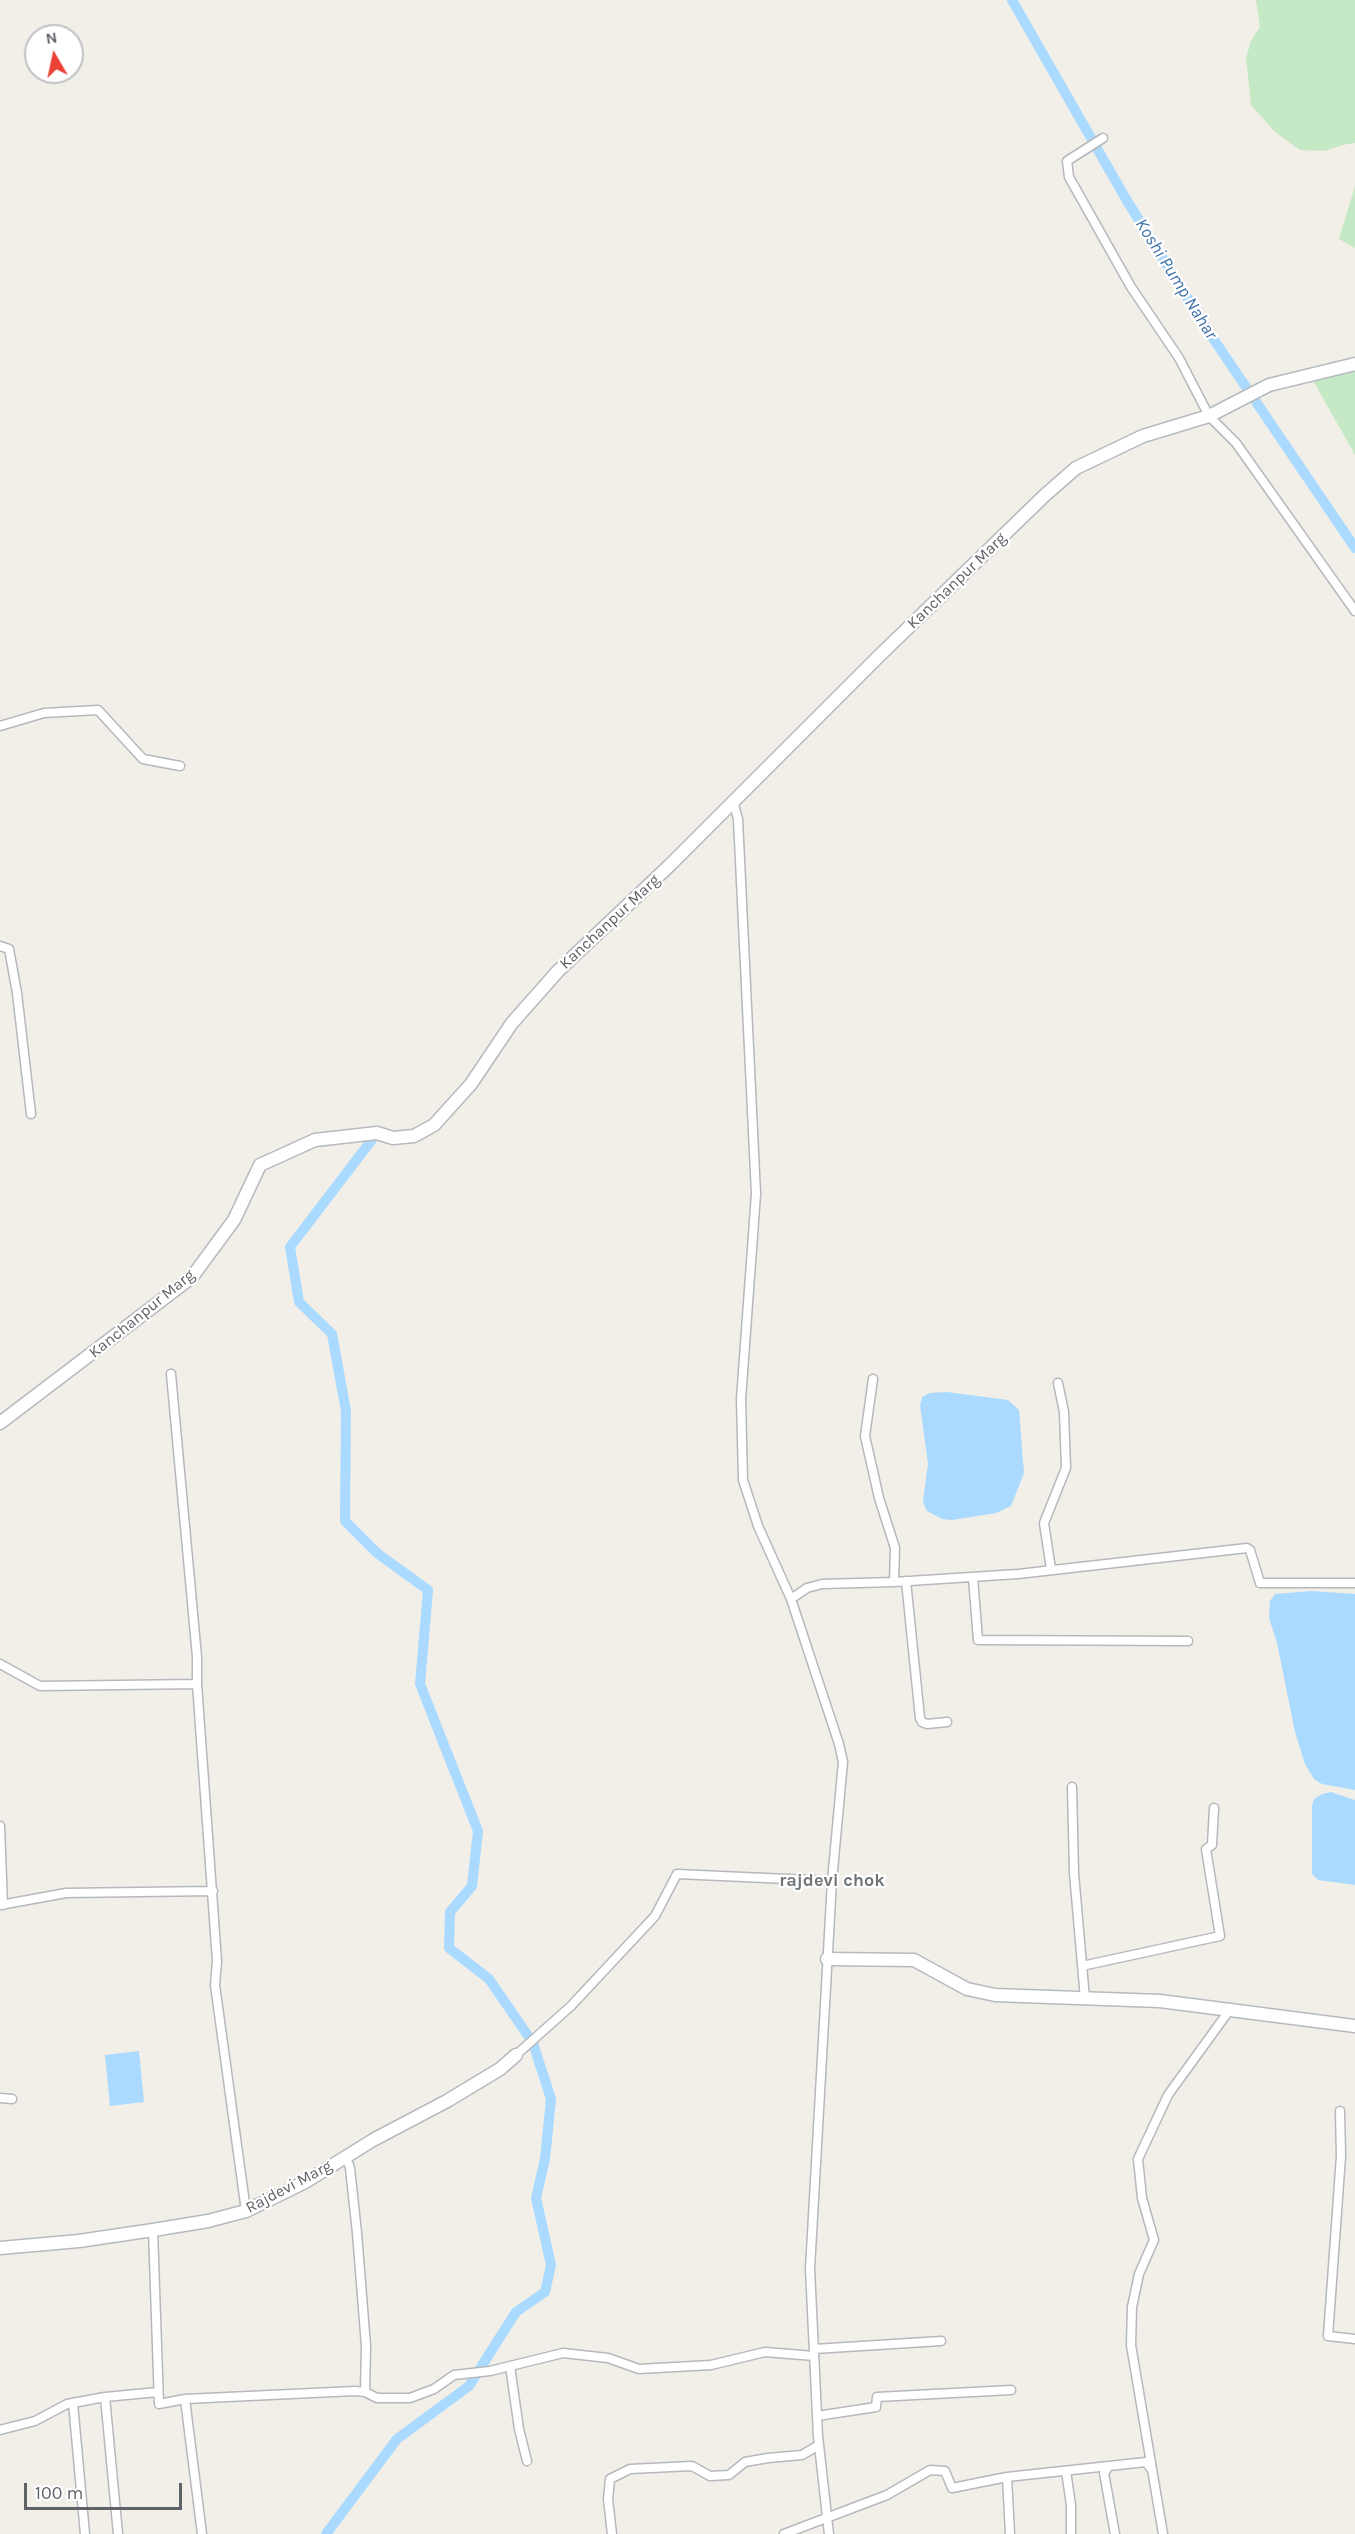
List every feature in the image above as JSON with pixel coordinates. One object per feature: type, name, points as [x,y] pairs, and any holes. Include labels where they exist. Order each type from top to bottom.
[{"type":"main road","name":"Kanchanpur Marg","points":[[0,1423],[192,1277],[234,1220],[260,1165],[315,1140],[377,1132],[393,1138],[414,1136],[434,1125],[471,1084],[512,1023],[558,971],[670,865],[878,657],[1044,496],[1076,468],[1143,436],[1209,416],[1269,385],[1355,364]]},
{"type":"main road","points":[[827,1959],[914,1960],[967,1989],[995,1995],[1160,2001],[1231,2008],[1355,2026]]},
{"type":"main road","name":"Rajdevi Marg","points":[[0,2248],[79,2241],[153,2230],[208,2221],[246,2211],[307,2181],[491,2074],[516,2055]]},
{"type":"street","points":[[1103,138],[1067,161],[1069,177],[1131,286],[1179,358],[1209,416],[1236,443],[1355,611]]},
{"type":"street","points":[[0,726],[44,713],[99,710],[143,759],[180,766]]},
{"type":"street","points":[[733,801],[738,819],[756,1194],[741,1400],[743,1480],[758,1526],[791,1599],[843,1762],[832,1881],[810,2269],[819,2445],[829,2534]]},
{"type":"street","points":[[0,946],[9,949],[17,993],[31,1114]]},
{"type":"street","points":[[171,1374],[197,1657],[217,1961],[215,1985],[246,2211]]},
{"type":"street","points":[[873,1379],[865,1436],[879,1498],[895,1548],[894,1582]]},
{"type":"street","points":[[1051,1569],[1044,1523],[1065,1468],[1064,1412],[1058,1383]]},
{"type":"street","points":[[791,1599],[807,1588],[822,1584],[973,1578],[1247,1548],[1250,1550],[1260,1583],[1355,1583]]},
{"type":"street","points":[[973,1578],[978,1640],[1188,1641]]},
{"type":"street","points":[[906,1581],[920,1718],[927,1724],[947,1722]]},
{"type":"street","points":[[0,1664],[40,1686],[197,1683]]},
{"type":"street","points":[[1072,1787],[1074,1873],[1085,1999]]},
{"type":"street","points":[[1082,1966],[1220,1936],[1206,1849],[1212,1845],[1214,1808]]},
{"type":"street","points":[[0,1826],[2,1905],[66,1893],[213,1891]]},
{"type":"street","points":[[516,2055],[571,2006],[655,1917],[677,1875],[832,1881]]},
{"type":"street","points":[[1163,2534],[1131,2345],[1134,2296],[1139,2274],[1154,2240],[1142,2198],[1138,2159],[1168,2095],[1231,2008]]},
{"type":"street","points":[[0,2098],[12,2099]]},
{"type":"street","points":[[1340,2112],[1341,2156],[1328,2336],[1355,2339]]},
{"type":"street","points":[[346,2157],[350,2168],[357,2233],[366,2346],[365,2392]]},
{"type":"street","points":[[153,2230],[159,2403],[185,2399],[355,2391],[365,2392],[377,2398],[410,2398],[434,2389],[454,2375],[490,2371],[563,2353],[608,2358],[639,2369],[711,2365],[765,2352],[814,2353],[941,2341]]},
{"type":"street","points":[[510,2366],[519,2429],[527,2461]]},
{"type":"street","points":[[817,2416],[876,2407],[877,2397],[1011,2390]]},
{"type":"street","points":[[0,2430],[35,2421],[72,2403],[158,2392]]},
{"type":"street","points":[[105,2397],[118,2534]]},
{"type":"street","points":[[185,2399],[201,2534]]},
{"type":"street","points":[[72,2403],[85,2534]]},
{"type":"street","points":[[612,2534],[608,2499],[610,2479],[630,2469],[693,2466],[710,2476],[729,2475],[745,2462],[802,2455],[819,2445]]},
{"type":"street","points":[[784,2534],[887,2495],[930,2470],[945,2471],[952,2488],[1006,2477],[1146,2462],[1153,2471]]},
{"type":"street","points":[[1109,2466],[1104,2473],[1115,2534]]},
{"type":"street","points":[[1066,2470],[1071,2505],[1071,2534]]},
{"type":"street","points":[[1006,2477],[1010,2534]]},
{"type":"green space","points":[[1256,0],[1355,0],[1355,143],[1325,151],[1300,150],[1275,132],[1251,105],[1246,58],[1251,41],[1260,27]]},
{"type":"green space","points":[[1355,186],[1355,248],[1339,239]]},
{"type":"green space","points":[[1355,364],[1355,455],[1311,377]]},
{"type":"water","points":[[947,1392],[1008,1400],[1019,1410],[1024,1473],[1011,1506],[996,1513],[952,1520],[942,1519],[927,1511],[923,1502],[928,1463],[920,1405],[922,1397],[930,1393]]},
{"type":"water","points":[[1311,1591],[1355,1594],[1355,1790],[1322,1784],[1314,1779],[1305,1764],[1295,1732],[1277,1643],[1269,1618],[1270,1601],[1275,1594]]},
{"type":"water","points":[[1331,1792],[1355,1800],[1355,1885],[1318,1880],[1312,1874],[1312,1806],[1314,1799]]},
{"type":"water","points":[[139,2051],[144,2102],[110,2106],[105,2055]]},
{"type":"waterway","name":"Koshi Pump Nahar","points":[[1012,0],[1126,199],[1208,331],[1355,548]]},
{"type":"waterway","points":[[326,2534],[397,2439],[469,2386],[516,2312],[545,2292],[551,2265],[536,2198],[545,2159],[551,2099],[533,2043],[489,1979],[449,1948],[450,1912],[472,1886],[478,1831],[420,1684],[428,1590],[377,1553],[345,1521],[346,1411],[332,1334],[299,1302],[290,1247],[377,1133]]},
{"type":"district","name":"rajdevi chok","points":[[832,1881]]}]
